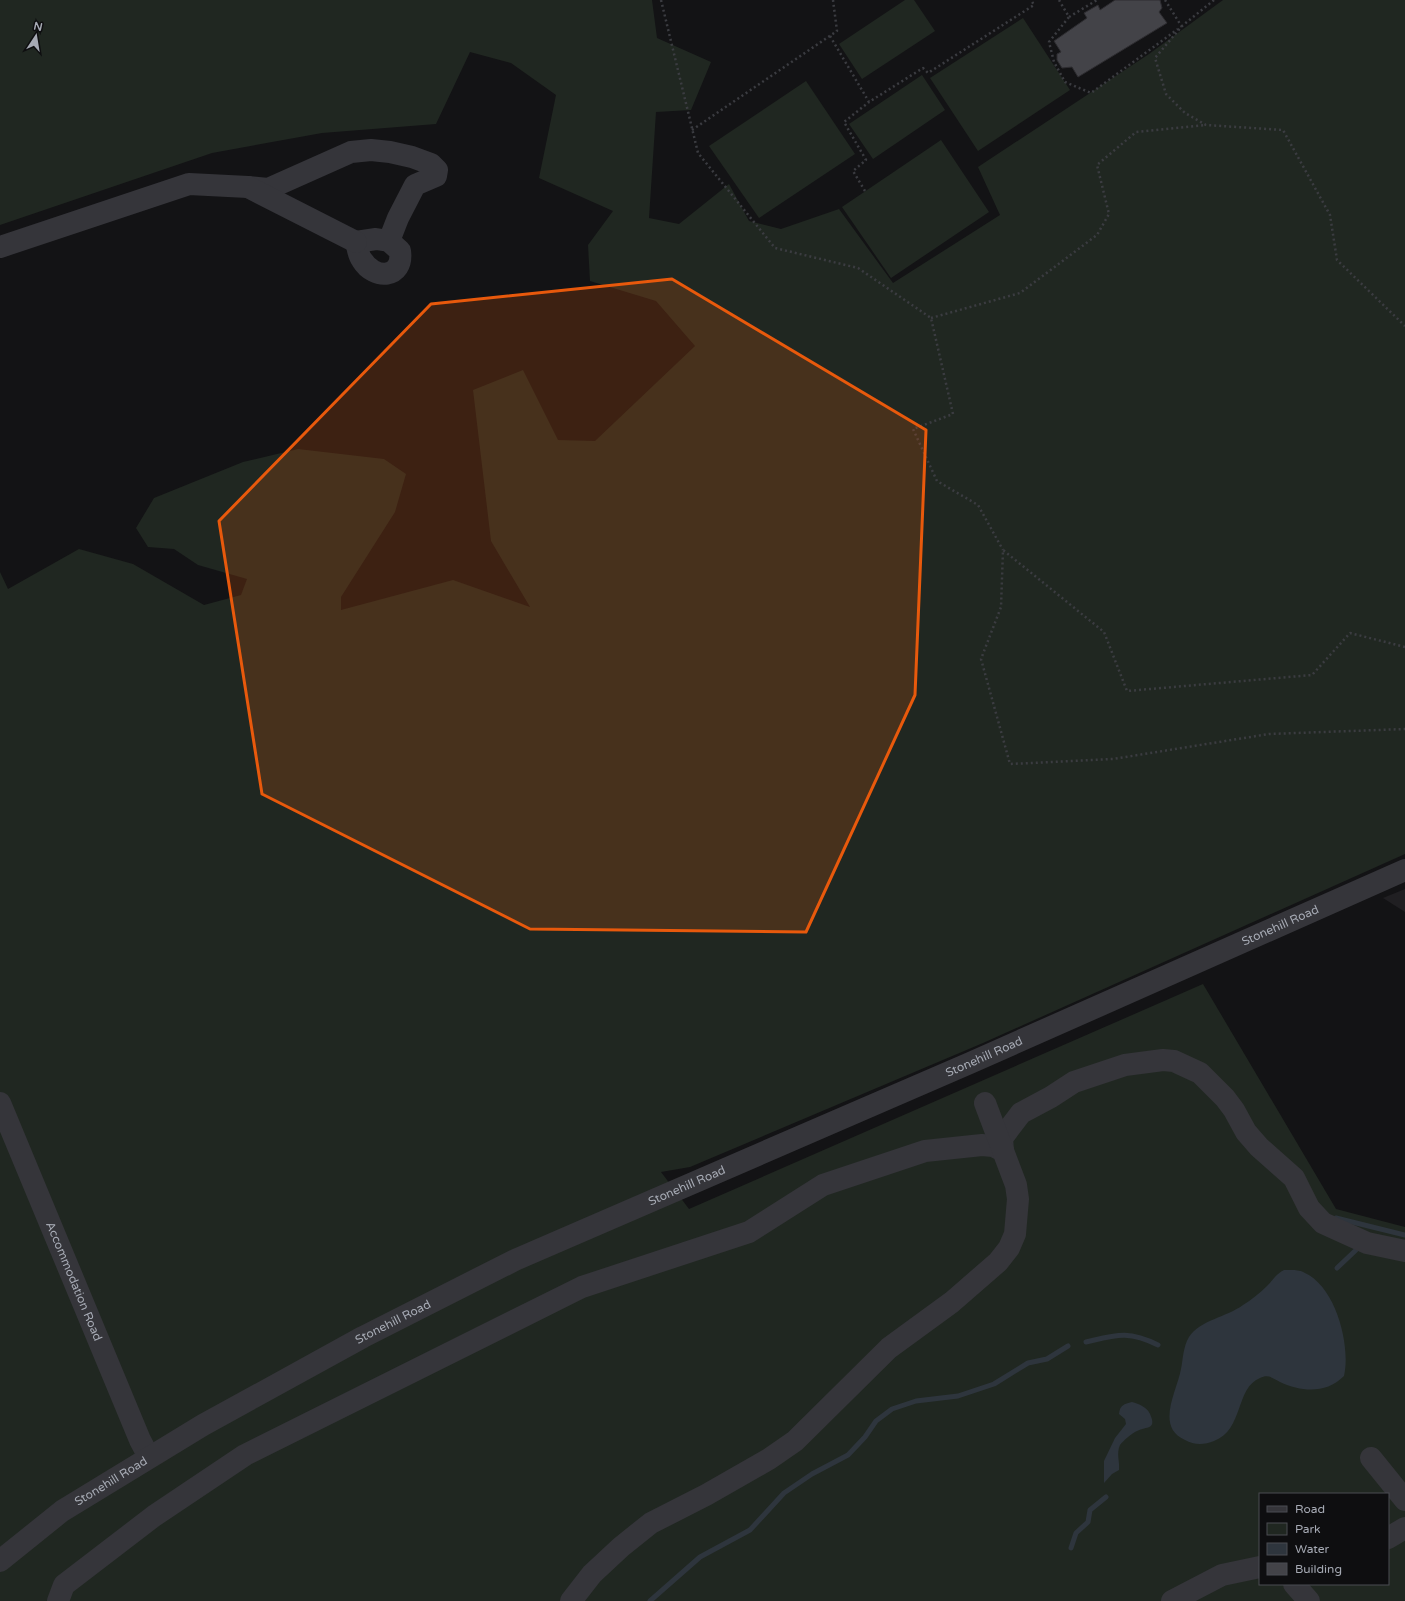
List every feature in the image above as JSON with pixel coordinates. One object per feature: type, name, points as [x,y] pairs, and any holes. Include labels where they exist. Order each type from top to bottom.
[{"type":"street","points":[[0,247],[189,184],[268,189],[351,152],[371,150],[390,152],[431,164],[437,170],[436,176],[415,185],[398,218],[389,241]]},
{"type":"street","points":[[248,187],[356,242],[376,239],[389,241],[400,250],[401,257],[396,271],[390,274],[372,271],[365,265],[359,253],[356,242]]},
{"type":"street","name":"Stonehill Road","points":[[0,1562],[62,1511],[203,1425],[363,1337],[516,1260],[970,1063],[1405,870]]},
{"type":"street","points":[[1003,1152],[1002,1138],[1021,1113],[1051,1097],[1074,1082],[1125,1064],[1163,1060],[1174,1061],[1200,1073],[1225,1098],[1234,1110],[1246,1132],[1259,1147],[1294,1178],[1309,1208],[1323,1224],[1367,1243],[1405,1251]]},
{"type":"street","points":[[570,1601],[592,1574],[651,1523],[706,1495],[769,1459],[795,1441],[890,1348],[952,1302],[998,1262],[1009,1248],[1015,1234],[1018,1217],[1018,1199],[1016,1185],[985,1103]]},
{"type":"street","name":"Accommodation Road","points":[[0,1104],[140,1440],[149,1458]]},
{"type":"street","points":[[58,1601],[64,1585],[154,1516],[244,1455],[582,1287],[749,1232],[823,1185],[925,1151],[982,1145],[993,1146],[1003,1152]]},
{"type":"street","points":[[865,1363],[903,1329]]},
{"type":"street","points":[[1372,1458],[1405,1500]]},
{"type":"street","points":[[1389,1537],[1405,1528]]},
{"type":"street","points":[[1172,1601],[1222,1575],[1259,1567]]},
{"type":"street","points":[[1295,1585],[1309,1601]]},
{"type":"path","points":[[661,0],[698,153],[775,248],[858,268],[931,318],[953,414],[913,430],[937,481],[978,505],[1003,550],[1104,632],[1127,691],[1312,675],[1350,633],[1405,647]]},
{"type":"path","points":[[692,130],[837,31],[833,0]]},
{"type":"path","points":[[866,191],[853,171],[866,160],[844,122],[869,102],[923,68],[928,73],[1034,6],[1031,0]]},
{"type":"path","points":[[1059,0],[1069,17]]},
{"type":"path","points":[[1097,0],[1069,17],[1049,42],[1054,62],[1065,82],[1091,93],[1182,26],[1214,0]]},
{"type":"path","points":[[1165,0],[1182,26]]},
{"type":"path","points":[[1182,26],[1155,58],[1166,94],[1185,113],[1206,125]]},
{"type":"path","points":[[830,36],[869,102]]},
{"type":"path","points":[[931,318],[1020,293],[1097,235],[1109,214],[1097,165],[1136,132],[1206,125],[1284,130],[1330,215],[1336,260],[1405,326]]},
{"type":"path","points":[[1003,550],[1001,607],[980,659],[1010,764],[1113,759],[1269,734],[1405,729]]},
{"type":"highlighted area","points":[[672,279],[926,430],[915,695],[806,932],[530,929],[262,794],[219,521],[431,304]]},
{"type":"shaded area","points":[[1405,889],[1405,912],[1383,898]]},
{"type":"green space","points":[[0,0],[652,0],[657,38],[711,62],[691,110],[656,112],[649,218],[679,224],[729,184],[749,221],[781,229],[839,209],[893,283],[1000,215],[978,167],[1149,54],[1223,0],[1405,0],[1405,854],[983,1043],[690,1167],[661,1172],[689,1209],[1203,984],[1336,1209],[1405,1227],[1405,1601],[0,1601],[0,572],[8,589],[79,549],[133,564],[204,605],[241,595],[247,579],[198,565],[174,549],[148,547],[136,528],[154,498],[243,462],[298,449],[384,459],[406,474],[395,512],[341,597],[341,610],[453,580],[530,607],[491,541],[473,390],[523,370],[558,440],[595,441],[695,346],[656,301],[590,281],[588,245],[613,211],[539,178],[556,95],[511,63],[470,52],[436,124],[322,133],[212,153],[0,225]]},
{"type":"green space","points":[[905,0],[914,0],[935,31],[862,79],[839,44]]},
{"type":"green space","points":[[1023,18],[1070,90],[978,151],[930,78]]},
{"type":"green space","points":[[922,75],[945,110],[873,159],[849,124]]},
{"type":"green space","points":[[806,81],[855,154],[759,218],[709,146]]},
{"type":"green space","points":[[941,140],[989,212],[891,278],[842,207]]},
{"type":"water","points":[[1284,1270],[1300,1271],[1316,1280],[1333,1304],[1339,1318],[1343,1334],[1346,1364],[1344,1376],[1330,1386],[1314,1390],[1297,1388],[1268,1376],[1260,1378],[1252,1383],[1246,1391],[1235,1419],[1224,1436],[1203,1444],[1195,1444],[1185,1440],[1176,1434],[1171,1427],[1169,1418],[1170,1408],[1181,1369],[1184,1349],[1189,1337],[1200,1327],[1237,1309],[1249,1301]]},
{"type":"water","points":[[1132,1402],[1147,1409],[1152,1419],[1152,1425],[1135,1432],[1120,1445],[1118,1451],[1119,1470],[1112,1474],[1104,1483],[1104,1461],[1115,1438],[1126,1424],[1125,1419],[1119,1414],[1120,1409],[1125,1404]]},
{"type":"building","points":[[1115,0],[1160,0],[1162,8],[1159,12],[1167,23],[1078,77],[1072,67],[1062,68],[1057,60],[1057,54],[1061,52],[1054,41],[1087,18],[1084,13],[1098,5],[1100,10]]},
{"type":"waterway","points":[[1336,1218],[1405,1235]]},
{"type":"waterway","points":[[1337,1268],[1356,1250]]},
{"type":"waterway","points":[[1086,1342],[1122,1335],[1138,1337],[1158,1345]]},
{"type":"waterway","points":[[650,1601],[700,1557],[750,1530],[784,1493],[812,1474],[848,1455],[865,1437],[876,1421],[892,1409],[916,1401],[958,1396],[994,1384],[1028,1363],[1047,1359],[1068,1346]]},
{"type":"waterway","points":[[1071,1548],[1076,1533],[1088,1522],[1090,1510],[1106,1497]]}]
